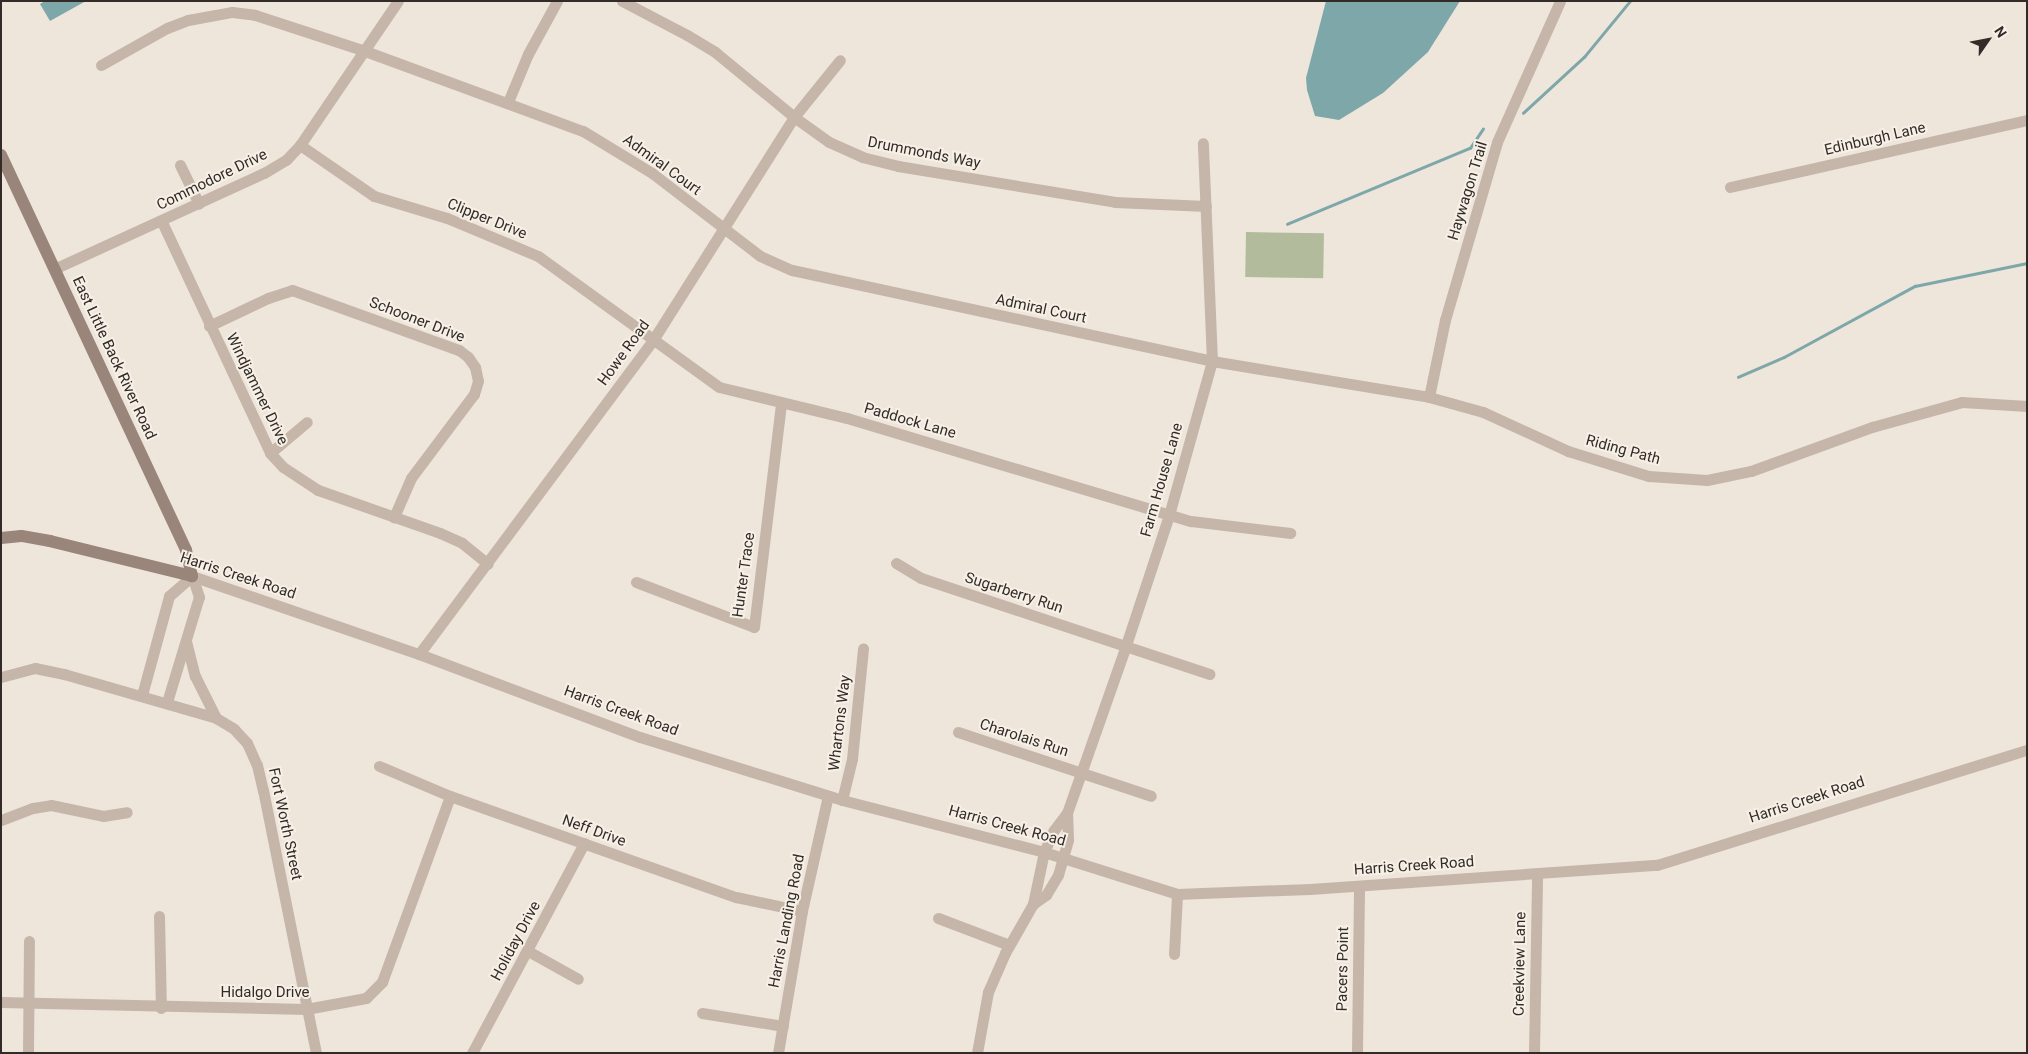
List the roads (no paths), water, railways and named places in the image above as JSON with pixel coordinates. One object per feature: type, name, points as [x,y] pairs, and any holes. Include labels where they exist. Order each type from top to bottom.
[{"type":"street","name":"Commodore Drive","points":[[54,269],[162,222],[264,173],[300,146],[398,1]]},
{"type":"street","points":[[508,102],[528,54],[557,1]]},
{"type":"street","name":"Drummonds Way","points":[[622,1],[672,26],[715,52],[794,117],[829,142],[862,157],[898,166],[1115,202],[1206,206]]},
{"type":"street","name":"Haywagon Trail","points":[[1429,397],[1446,320],[1497,142],[1560,1]]},
{"type":"street","name":"Admiral Court","points":[[101,65],[167,28],[207,14],[232,12],[256,15],[365,51],[560,121],[605,143],[652,173],[760,256],[792,270],[1212,361]]},
{"type":"street","name":"Howe Road","points":[[419,654],[488,564],[653,340],[794,117],[840,60]]},
{"type":"street","name":"Edinburgh Lane","points":[[1730,186],[2027,120]]},
{"type":"street","name":"Farm House Lane","points":[[1033,904],[1044,852],[1054,830],[1067,813],[1169,515],[1212,361],[1203,143]]},
{"type":"street","name":"Clipper Drive","points":[[300,146],[374,196],[447,218],[538,256],[653,340]]},
{"type":"street","name":"East Little Back River Road","points":[[1,155],[186,550],[198,597],[167,702]]},
{"type":"street","points":[[180,164],[198,204]]},
{"type":"street","name":"Windjammer Drive","points":[[162,222],[270,453],[298,480],[318,490],[454,540],[488,564]]},
{"type":"street","name":"Schooner Drive","points":[[209,326],[268,298],[292,290],[459,350],[468,357],[475,367],[478,381],[474,394],[411,478],[394,517]]},
{"type":"street","name":"Paddock Lane","points":[[653,340],[719,387],[781,404],[847,418],[1191,521],[1290,533]]},
{"type":"street","name":"Riding Path","points":[[1212,361],[1429,397],[1483,412],[1568,451],[1649,476],[1708,480],[1751,472],[1872,427],[1962,402],[2027,406]]},
{"type":"street","name":"Hunter Trace","points":[[636,582],[754,627],[781,404]]},
{"type":"street","points":[[270,453],[307,422]]},
{"type":"street","name":"Harris Creek Road","points":[[1,538],[21,536],[50,541],[192,576],[419,654],[640,737],[828,796],[1044,852],[1177,894],[1359,886],[1537,875],[1657,865],[2027,750]]},
{"type":"street","name":"Sugarberry Run","points":[[896,563],[921,578],[1209,674]]},
{"type":"street","points":[[142,695],[169,596],[192,576]]},
{"type":"street","points":[[185,640],[195,676],[216,718]]},
{"type":"street","name":"Whartons Way","points":[[842,800],[852,758],[863,649]]},
{"type":"street","name":"Fort Worth Street","points":[[1,677],[42,669],[142,695],[216,718],[234,729],[247,743],[257,765],[316,1053]]},
{"type":"street","name":"Charolais Run","points":[[958,732],[1151,796]]},
{"type":"street","name":"Neff Drive","points":[[379,766],[450,796],[736,898],[802,911]]},
{"type":"street","name":"Hidalgo Drive","points":[[1,1002],[161,1008],[306,1009],[366,998],[382,982],[450,796]]},
{"type":"street","name":"Harris Landing Road","points":[[778,1053],[802,911],[828,796]]},
{"type":"street","points":[[1,820],[33,808],[51,805],[103,816],[128,812]]},
{"type":"street","name":"Farm House Lane","points":[[1033,904],[1046,896],[1063,858],[1068,838],[1067,813]]},
{"type":"street","name":"Holiday Drive","points":[[472,1053],[584,844]]},
{"type":"street","name":"Creekview Lane","points":[[1534,1053],[1537,875]]},
{"type":"street","name":"Pacers Point","points":[[1357,1053],[1359,886]]},
{"type":"street","points":[[1174,954],[1177,894]]},
{"type":"street","points":[[977,1053],[988,992],[1009,945],[1033,904]]},
{"type":"street","points":[[159,916],[161,1008]]},
{"type":"street","points":[[938,918],[1009,945]]},
{"type":"street","points":[[28,1053],[30,941]]},
{"type":"street","points":[[528,951],[578,979]]},
{"type":"street","points":[[702,1013],[783,1026]]},
{"type":"water","points":[[45,1],[86,1],[50,21],[40,4]]},
{"type":"water","points":[[1326,1],[1460,1],[1428,52],[1383,93],[1339,120],[1315,116],[1307,90],[1306,78]]},
{"type":"waterway","points":[[1523,113],[1584,57],[1630,1]]},
{"type":"waterway","points":[[1287,224],[1470,148],[1483,129]]},
{"type":"waterway","points":[[1738,377],[1784,357],[1915,286],[2027,263]]}]
